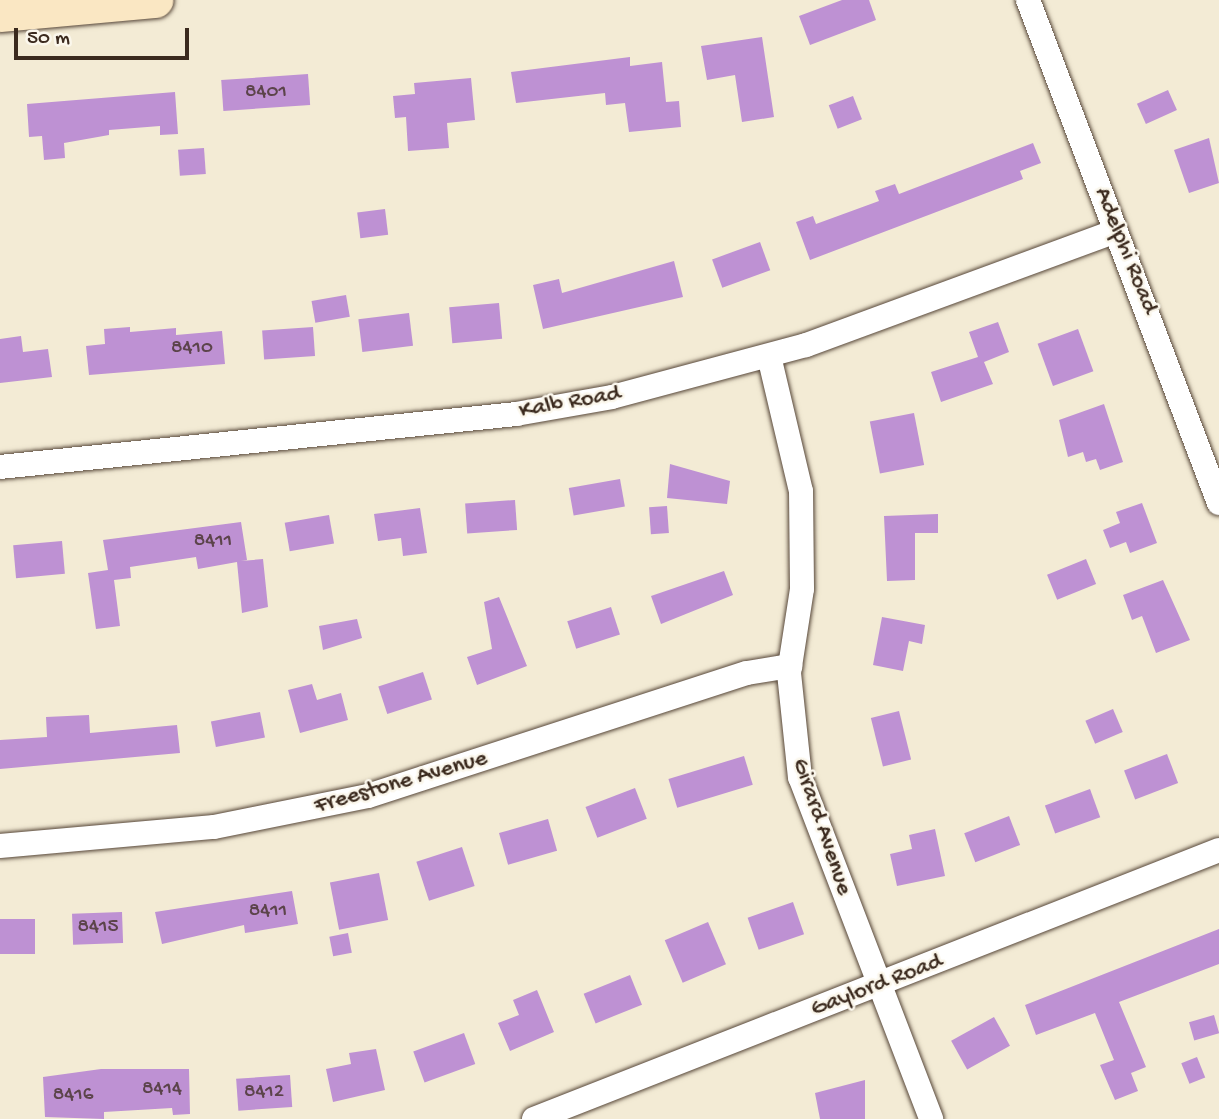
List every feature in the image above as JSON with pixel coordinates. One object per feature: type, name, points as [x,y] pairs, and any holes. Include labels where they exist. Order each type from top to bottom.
[{"type":"street","points":[[0,14],[155,0]]},
{"type":"street","name":"Adelphi Road","points":[[1028,0],[1219,503]]},
{"type":"street","name":"Kalb Road","points":[[0,467],[516,414],[769,356],[1116,231]]},
{"type":"street","name":"Girard Avenue","points":[[769,356],[802,504],[802,590],[790,666],[800,777],[931,1119]]},
{"type":"street","name":"Freestone Avenue","points":[[0,846],[140,836],[296,813],[436,776],[747,673],[790,666]]},
{"type":"street","name":"Gaylord Road","points":[[534,1119],[880,986],[1219,850]]},
{"type":"building","points":[[842,0],[869,0],[876,20],[810,45],[799,16]]},
{"type":"building","points":[[762,37],[774,117],[742,122],[735,75],[707,80],[701,46]]},
{"type":"building","points":[[630,57],[630,66],[662,62],[666,102],[679,101],[681,127],[629,132],[625,103],[606,105],[605,93],[516,103],[511,72]]},
{"type":"building","points":[[308,74],[310,105],[223,111],[221,80]]},
{"type":"building","points":[[471,78],[475,120],[447,123],[449,148],[408,151],[406,117],[395,118],[393,96],[415,94],[414,83]]},
{"type":"building","points":[[1168,90],[1177,110],[1146,124],[1137,104]]},
{"type":"building","points":[[175,92],[178,134],[160,135],[160,126],[109,130],[109,135],[64,143],[65,158],[44,160],[42,136],[29,137],[27,104]]},
{"type":"building","points":[[853,96],[862,119],[838,129],[829,105]]},
{"type":"building","points":[[1209,138],[1219,183],[1189,193],[1174,150]]},
{"type":"building","points":[[1033,143],[1041,163],[1020,171],[1023,179],[810,260],[796,222],[813,216],[816,224],[879,201],[875,191],[895,184],[899,194]]},
{"type":"building","points":[[204,148],[206,174],[180,176],[178,150]]},
{"type":"building","points":[[385,209],[388,235],[360,238],[357,212]]},
{"type":"building","points":[[760,242],[770,270],[722,288],[712,259]]},
{"type":"building","points":[[674,261],[683,297],[543,329],[533,285],[559,279],[562,293]]},
{"type":"building","points":[[346,295],[350,317],[315,323],[312,301]]},
{"type":"building","points":[[499,303],[502,339],[452,343],[449,307]]},
{"type":"building","points":[[409,313],[413,346],[362,352],[358,319]]},
{"type":"building","points":[[998,322],[1009,352],[984,362],[993,384],[941,402],[931,372],[978,357],[969,332]]},
{"type":"building","points":[[130,327],[130,332],[176,328],[176,335],[222,331],[225,364],[89,375],[86,346],[105,344],[104,329]]},
{"type":"building","points":[[313,327],[315,356],[264,359],[262,331]]},
{"type":"building","points":[[1078,329],[1093,371],[1053,386],[1038,344]]},
{"type":"building","points":[[21,336],[23,352],[48,349],[52,377],[0,383],[0,339]]},
{"type":"building","points":[[1104,404],[1123,462],[1100,470],[1096,459],[1086,462],[1083,452],[1068,457],[1059,420]]},
{"type":"building","points":[[914,413],[924,465],[880,474],[870,422]]},
{"type":"building","points":[[670,464],[730,481],[727,504],[667,498]]},
{"type":"building","points":[[620,479],[625,507],[574,516],[569,488]]},
{"type":"building","points":[[515,500],[517,530],[467,533],[465,503]]},
{"type":"building","points":[[1142,503],[1157,543],[1130,553],[1126,542],[1110,548],[1103,530],[1120,523],[1116,512]]},
{"type":"building","points":[[667,506],[669,533],[651,534],[649,507]]},
{"type":"building","points":[[420,508],[427,553],[403,556],[401,538],[378,541],[374,514]]},
{"type":"building","points":[[938,514],[938,533],[915,533],[915,580],[887,581],[884,516]]},
{"type":"building","points":[[329,515],[334,544],[290,551],[285,523]]},
{"type":"building","points":[[241,522],[247,560],[241,561],[263,559],[268,607],[242,613],[237,562],[198,569],[196,557],[130,567],[131,578],[114,580],[120,626],[96,629],[88,573],[108,570],[103,540]]},
{"type":"building","points":[[62,541],[65,574],[16,578],[13,545]]},
{"type":"building","points":[[1086,559],[1096,584],[1057,600],[1047,575]]},
{"type":"building","points":[[724,571],[733,595],[661,624],[651,596]]},
{"type":"building","points":[[1163,580],[1190,640],[1156,653],[1142,616],[1132,620],[1123,595]]},
{"type":"building","points":[[499,597],[527,666],[477,685],[467,657],[492,649],[484,602]]},
{"type":"building","points":[[611,607],[620,635],[576,649],[567,621]]},
{"type":"building","points":[[882,617],[925,625],[922,644],[909,641],[903,671],[873,665]]},
{"type":"building","points":[[357,619],[362,638],[323,650],[319,626]]},
{"type":"building","points":[[423,672],[432,700],[387,714],[378,687]]},
{"type":"building","points":[[312,684],[317,700],[341,693],[348,720],[300,733],[288,690]]},
{"type":"building","points":[[1113,709],[1123,732],[1095,744],[1085,721]]},
{"type":"building","points":[[899,711],[911,760],[883,767],[871,718]]},
{"type":"building","points":[[260,712],[265,738],[216,747],[211,722]]},
{"type":"building","points":[[89,715],[90,733],[177,725],[180,753],[0,769],[0,740],[47,737],[46,717]]},
{"type":"building","points":[[1167,754],[1178,783],[1135,799],[1124,770]]},
{"type":"building","points":[[744,756],[753,785],[677,808],[668,779]]},
{"type":"building","points":[[635,788],[647,819],[597,838],[586,807]]},
{"type":"building","points":[[1090,789],[1100,817],[1055,834],[1045,805]]},
{"type":"building","points":[[1009,816],[1020,845],[975,862],[964,833]]},
{"type":"building","points":[[548,819],[557,851],[508,865],[499,833]]},
{"type":"building","points":[[935,829],[945,876],[897,886],[890,854],[912,849],[909,835]]},
{"type":"building","points":[[462,847],[475,886],[429,901],[416,862]]},
{"type":"building","points":[[379,873],[388,920],[339,930],[330,883]]},
{"type":"building","points":[[292,891],[298,924],[245,933],[244,925],[162,944],[155,912]]},
{"type":"building","points":[[793,902],[804,934],[759,950],[748,918]]},
{"type":"building","points":[[122,912],[123,943],[73,945],[72,914]]},
{"type":"building","points":[[0,919],[35,919],[35,954],[0,954]]},
{"type":"building","points":[[708,922],[726,964],[683,983],[665,940]]},
{"type":"building","points":[[1219,929],[1219,964],[1119,1002],[1146,1067],[1131,1073],[1138,1091],[1115,1100],[1100,1065],[1114,1060],[1095,1013],[1036,1035],[1025,1005]]},
{"type":"building","points":[[348,933],[352,953],[333,956],[329,937]]},
{"type":"building","points":[[630,975],[642,1005],[596,1023],[584,994]]},
{"type":"building","points":[[537,990],[554,1032],[510,1051],[498,1023],[519,1015],[513,1000]]},
{"type":"building","points":[[1214,1015],[1219,1033],[1194,1040],[1189,1022]]},
{"type":"building","points":[[994,1017],[1010,1046],[967,1070],[951,1041]]},
{"type":"building","points":[[464,1033],[475,1064],[425,1082],[413,1051]]},
{"type":"building","points":[[376,1049],[385,1090],[333,1102],[326,1069],[351,1064],[349,1053]]},
{"type":"building","points":[[1197,1057],[1205,1077],[1189,1084],[1181,1063]]},
{"type":"building","points":[[101,1069],[189,1069],[190,1114],[173,1115],[172,1108],[104,1112],[104,1119],[45,1117],[43,1077]]},
{"type":"building","points":[[290,1075],[292,1107],[238,1111],[236,1079]]},
{"type":"building","points":[[865,1080],[865,1119],[820,1119],[815,1093]]}]
